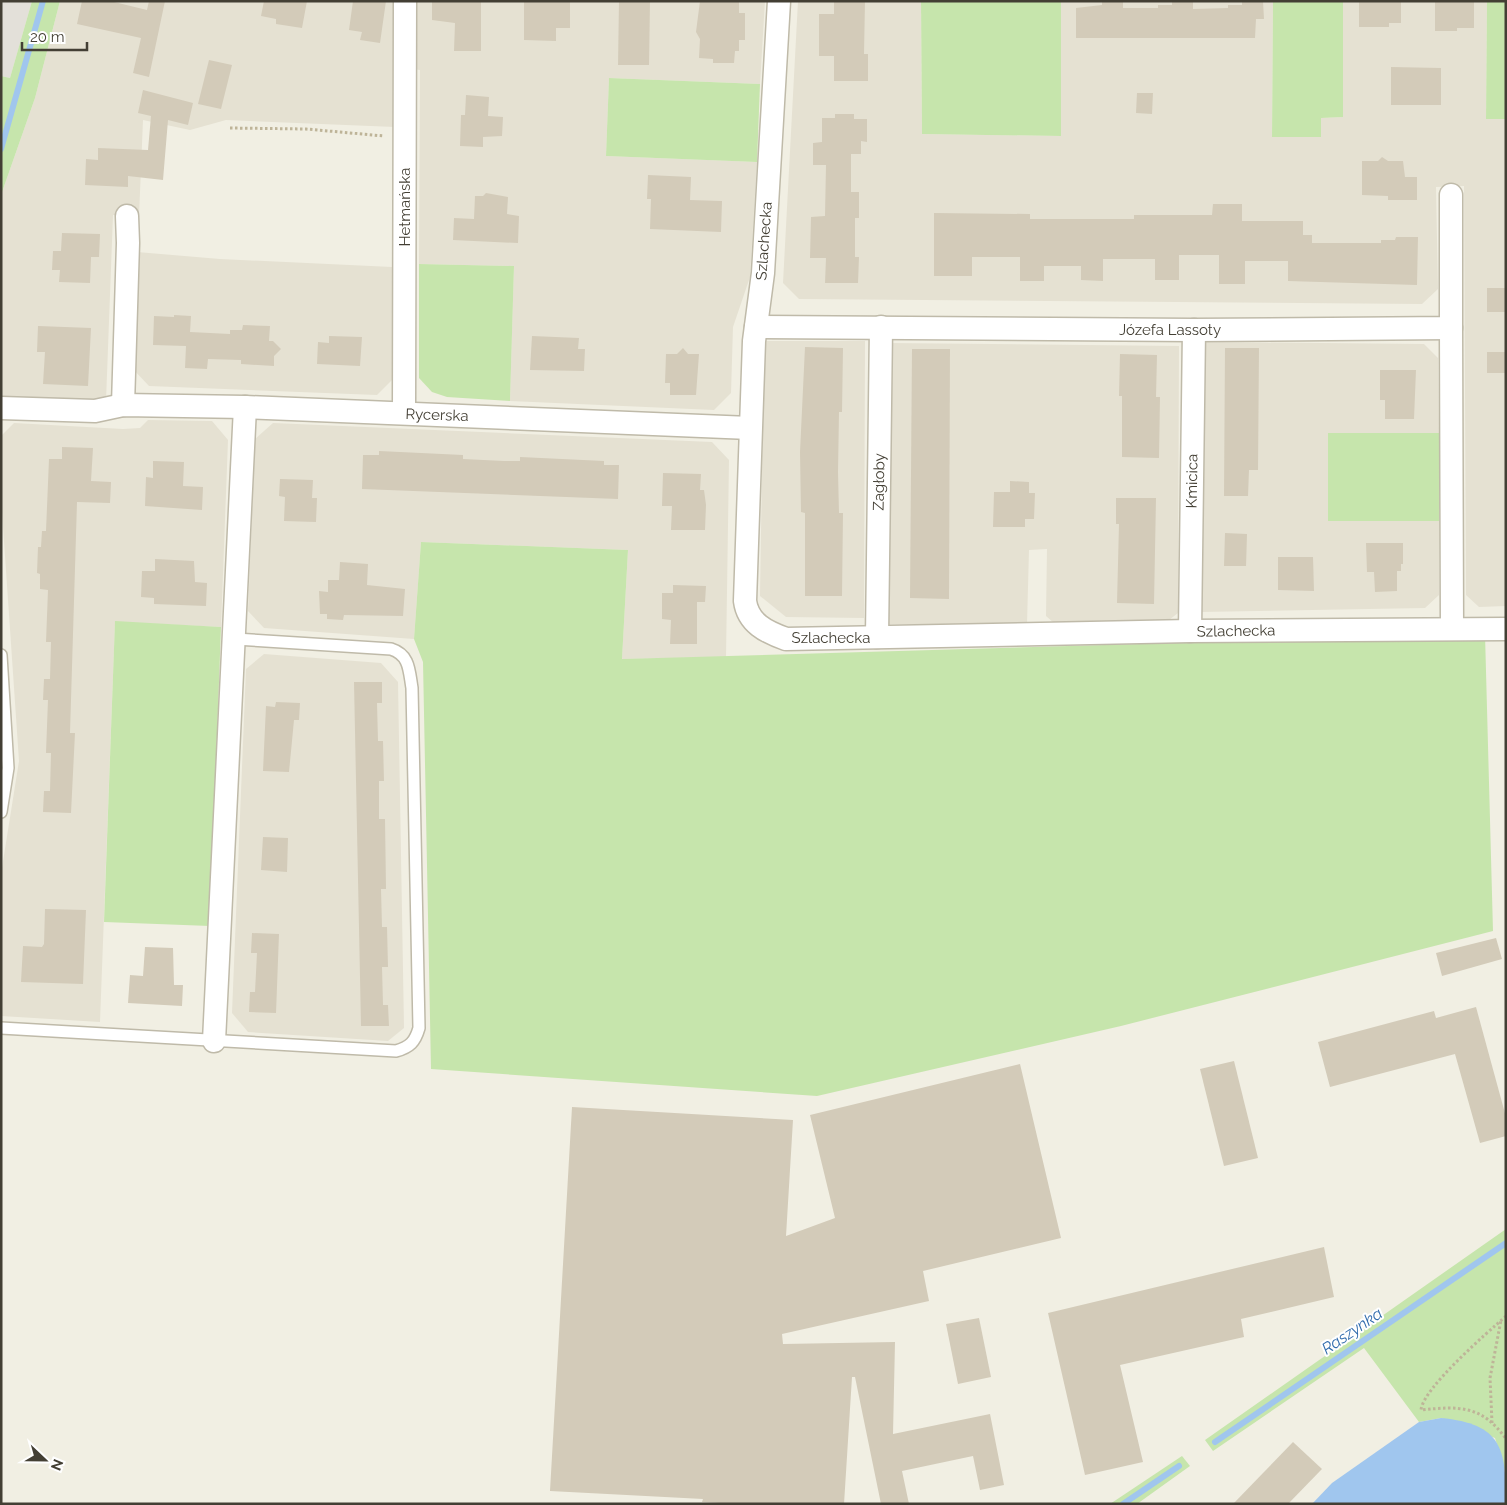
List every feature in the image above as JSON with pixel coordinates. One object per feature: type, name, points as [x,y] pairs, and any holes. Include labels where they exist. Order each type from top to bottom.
[{"type":"street","name":"Hetmańska","points":[[404,413],[405,1]]},
{"type":"street","name":"Szlachecka","points":[[779,1],[750,428],[745,601],[746,608],[755,623],[772,634],[786,639],[1190,631],[1506,629]]},
{"type":"street","points":[[1451,196],[1452,628]]},
{"type":"street","points":[[123,405],[128,243],[127,216]]},
{"type":"street","name":"Józefa Lassoty","points":[[756,327],[1194,330],[1451,328]]},
{"type":"street","name":"Zagłoby","points":[[877,637],[881,327]]},
{"type":"street","name":"Kmicica","points":[[1190,631],[1194,330]]},
{"type":"street","name":"Rycerska","points":[[1,408],[95,411],[123,405],[245,407],[750,428]]},
{"type":"street","points":[[214,1041],[245,407]]},
{"type":"lane","points":[[1,1028],[396,1051],[412,1044],[419,1028],[412,688],[407,660],[400,652],[391,649],[235,639]]},
{"type":"lane","points":[[1,656],[8,768],[1,812]]},
{"type":"path","points":[[230,128],[306,129],[406,138]]},
{"type":"path","points":[[1506,1316],[1433,1387],[1422,1403],[1421,1410],[1456,1407],[1481,1415],[1506,1439]]},
{"type":"path","points":[[1492,1424],[1490,1378],[1502,1320]]},
{"type":"shaded area","points":[[1,1],[32,1],[10,78],[1,76]]},
{"type":"shaded area","points":[[60,1],[395,1],[395,127],[226,120],[190,130],[143,120],[139,216],[113,215],[106,401],[1,398],[1,195],[35,98]]},
{"type":"shaded area","points":[[413,1],[765,1],[760,84],[609,78],[606,156],[757,162],[750,277],[733,327],[731,393],[714,410],[510,401],[514,266],[419,264],[420,70],[413,69]]},
{"type":"shaded area","points":[[798,1],[921,1],[922,134],[1061,136],[1061,1],[1273,1],[1272,137],[1321,137],[1321,118],[1343,117],[1343,1],[1487,1],[1486,119],[1506,119],[1506,606],[1479,607],[1466,595],[1464,186],[1436,187],[1438,289],[1422,304],[799,299],[783,283]]},
{"type":"shaded area","points":[[137,252],[220,259],[392,267],[393,379],[377,395],[149,386],[132,368]]},
{"type":"shaded area","points":[[764,341],[865,341],[864,618],[786,617],[760,596]]},
{"type":"shaded area","points":[[1202,342],[1424,344],[1438,358],[1439,433],[1328,433],[1328,521],[1439,521],[1439,595],[1425,608],[1200,612]]},
{"type":"shaded area","points":[[889,343],[1179,346],[1178,613],[1165,623],[1054,623],[1046,616],[1047,549],[1029,550],[1027,624],[883,624]]},
{"type":"shaded area","points":[[148,420],[212,421],[228,440],[221,627],[115,622],[100,1022],[1,1016],[1,874],[19,761],[2,512],[1,436],[14,423],[123,429],[140,428]]},
{"type":"shaded area","points":[[273,423],[712,442],[729,460],[726,657],[622,659],[628,550],[421,542],[414,639],[264,628],[248,611],[255,439]]},
{"type":"shaded area","points":[[264,654],[381,663],[398,682],[404,1028],[388,1041],[248,1032],[232,1013],[246,669]]},
{"type":"green space","points":[[32,1],[60,1],[35,98],[1,195],[1,76],[10,78]]},
{"type":"green space","points":[[921,1],[1061,1],[1061,136],[922,134]]},
{"type":"green space","points":[[1273,1],[1343,1],[1343,117],[1321,118],[1321,137],[1272,137]]},
{"type":"green space","points":[[1487,1],[1506,1],[1506,119],[1486,119]]},
{"type":"green space","points":[[609,78],[760,84],[757,162],[606,156]]},
{"type":"green space","points":[[419,264],[514,266],[510,401],[447,397],[432,392],[419,378]]},
{"type":"green space","points":[[1328,433],[1439,433],[1439,521],[1328,521]]},
{"type":"green space","points":[[421,542],[628,550],[622,659],[1485,634],[1493,931],[1121,1026],[817,1096],[431,1069],[423,662],[414,639]]},
{"type":"green space","points":[[115,621],[221,627],[210,926],[104,922]]},
{"type":"green space","points":[[1506,1229],[1506,1474],[1495,1438],[1441,1418],[1419,1422],[1364,1348],[1213,1451],[1205,1440]]},
{"type":"green space","points":[[1182,1456],[1190,1466],[1137,1504],[1110,1504]]},
{"type":"water","points":[[1441,1418],[1477,1426],[1488,1433],[1496,1442],[1502,1454],[1506,1484],[1506,1504],[1312,1504],[1332,1483],[1419,1422]]},
{"type":"building","points":[[82,1],[110,1],[147,10],[149,1],[165,1],[149,77],[133,73],[141,38],[77,24]]},
{"type":"building","points":[[264,1],[307,1],[302,28],[276,24],[276,19],[261,16]]},
{"type":"building","points":[[353,1],[386,1],[380,43],[360,40],[362,32],[349,30]]},
{"type":"building","points":[[432,1],[481,1],[481,51],[454,51],[455,23],[432,20]]},
{"type":"building","points":[[524,1],[570,1],[570,28],[556,28],[556,41],[524,40]]},
{"type":"building","points":[[619,1],[650,1],[649,65],[618,65]]},
{"type":"building","points":[[700,1],[739,2],[739,13],[745,13],[745,40],[739,40],[739,51],[735,51],[734,63],[713,63],[713,59],[699,58],[700,39],[696,32]]},
{"type":"building","points":[[834,1],[865,1],[864,54],[868,54],[868,81],[834,81],[834,56],[819,56],[819,14],[834,14]]},
{"type":"building","points":[[1102,1],[1123,1],[1123,8],[1158,8],[1158,5],[1172,5],[1172,1],[1193,1],[1193,9],[1228,8],[1228,5],[1242,5],[1242,1],[1263,1],[1264,19],[1256,19],[1255,38],[1076,38],[1076,8],[1102,5]]},
{"type":"building","points":[[1359,1],[1401,1],[1401,23],[1389,23],[1389,27],[1359,27]]},
{"type":"building","points":[[1435,1],[1474,1],[1474,28],[1457,28],[1457,31],[1435,31]]},
{"type":"building","points":[[209,60],[232,65],[221,109],[198,104]]},
{"type":"building","points":[[1391,67],[1441,68],[1441,105],[1391,105]]},
{"type":"building","points":[[143,90],[193,103],[188,125],[168,120],[163,180],[128,176],[128,187],[85,185],[86,159],[98,160],[98,148],[148,150],[151,116],[138,113]]},
{"type":"building","points":[[1137,93],[1153,93],[1152,114],[1136,113]]},
{"type":"building","points":[[466,95],[489,97],[488,116],[503,117],[502,136],[483,137],[483,147],[460,146],[461,115],[465,115]]},
{"type":"building","points":[[835,114],[854,114],[854,119],[867,119],[867,142],[861,141],[861,154],[851,154],[851,192],[859,192],[859,218],[855,218],[855,257],[859,257],[858,283],[825,283],[826,258],[810,258],[811,217],[825,216],[826,165],[813,165],[813,143],[822,142],[822,118],[835,118]]},
{"type":"building","points":[[1382,157],[1388,161],[1403,161],[1405,177],[1417,177],[1417,200],[1388,200],[1388,196],[1362,195],[1362,161],[1378,161]]},
{"type":"building","points":[[648,175],[691,177],[690,200],[722,201],[721,232],[650,229],[651,199],[647,199]]},
{"type":"building","points":[[486,193],[508,197],[507,214],[519,216],[518,243],[453,240],[454,218],[474,219],[475,196],[483,196]]},
{"type":"building","points":[[1213,204],[1242,204],[1242,221],[1303,221],[1303,235],[1312,235],[1312,243],[1381,243],[1381,240],[1395,240],[1396,237],[1418,237],[1417,285],[1288,281],[1288,261],[1245,261],[1245,284],[1219,284],[1219,255],[1179,255],[1179,280],[1155,280],[1155,259],[1103,259],[1103,281],[1081,280],[1081,266],[1044,266],[1044,281],[1020,281],[1020,257],[972,257],[972,276],[934,276],[934,213],[1030,214],[1030,219],[1134,219],[1134,215],[1212,215]]},
{"type":"building","points":[[62,233],[100,234],[99,257],[91,257],[90,283],[59,282],[60,270],[52,270],[53,251],[61,251]]},
{"type":"building","points":[[1487,288],[1506,288],[1506,312],[1487,312]]},
{"type":"building","points":[[174,315],[191,316],[190,332],[230,334],[230,330],[242,330],[243,325],[270,326],[269,341],[273,341],[281,349],[274,356],[274,366],[241,364],[241,360],[208,359],[207,369],[185,368],[186,346],[153,345],[154,316],[174,317]]},
{"type":"building","points":[[38,326],[91,328],[88,386],[43,384],[45,352],[37,352]]},
{"type":"building","points":[[329,336],[362,337],[360,366],[317,364],[318,342],[329,343]]},
{"type":"building","points":[[532,336],[579,338],[578,349],[585,349],[584,371],[530,370]]},
{"type":"building","points":[[805,347],[843,348],[842,412],[839,412],[838,472],[839,513],[843,513],[842,596],[805,596],[805,513],[801,512],[800,452]]},
{"type":"building","points":[[683,348],[688,354],[699,354],[696,395],[670,395],[670,383],[665,383],[666,354],[677,354]]},
{"type":"building","points":[[1225,348],[1259,348],[1258,470],[1249,470],[1248,496],[1224,496]]},
{"type":"building","points":[[912,349],[950,349],[949,599],[910,598]]},
{"type":"building","points":[[1487,352],[1506,352],[1506,373],[1487,373]]},
{"type":"building","points":[[1120,354],[1157,355],[1156,397],[1160,397],[1159,458],[1122,457],[1122,396],[1119,396]]},
{"type":"building","points":[[1380,370],[1416,370],[1414,419],[1385,419],[1385,400],[1380,400]]},
{"type":"building","points":[[62,447],[93,448],[91,481],[111,482],[110,503],[77,502],[70,733],[75,733],[71,813],[43,812],[44,791],[50,791],[51,753],[46,753],[48,700],[43,700],[44,679],[50,679],[51,642],[46,642],[48,590],[40,589],[40,574],[37,573],[38,547],[41,547],[42,531],[46,531],[49,459],[62,459]]},
{"type":"building","points":[[379,451],[463,455],[463,459],[504,461],[520,461],[520,457],[604,461],[604,465],[619,465],[618,499],[362,489],[363,455],[379,455]]},
{"type":"building","points":[[153,461],[184,462],[183,486],[203,487],[202,510],[145,506],[146,477],[153,478]]},
{"type":"building","points":[[663,473],[701,474],[700,490],[704,490],[706,505],[705,530],[671,530],[672,506],[662,506]]},
{"type":"building","points":[[280,479],[313,480],[312,498],[317,498],[316,522],[284,521],[285,497],[279,496]]},
{"type":"building","points":[[1010,481],[1029,482],[1029,493],[1035,493],[1034,519],[1025,519],[1025,527],[993,527],[994,492],[1010,492]]},
{"type":"building","points":[[1116,498],[1156,498],[1154,604],[1117,603],[1119,524],[1116,524]]},
{"type":"building","points":[[1225,533],[1247,534],[1246,566],[1224,566]]},
{"type":"building","points":[[1366,543],[1403,543],[1403,564],[1401,564],[1401,571],[1397,571],[1397,591],[1375,592],[1374,572],[1367,572]]},
{"type":"building","points":[[1278,557],[1313,557],[1314,591],[1278,590]]},
{"type":"building","points":[[155,559],[194,561],[195,582],[207,583],[206,606],[154,604],[154,598],[141,597],[142,571],[155,571]]},
{"type":"building","points":[[340,562],[368,564],[367,585],[405,589],[403,616],[344,615],[343,620],[327,619],[327,614],[320,614],[319,591],[328,592],[328,580],[339,580]]},
{"type":"building","points":[[673,585],[706,586],[705,602],[697,602],[697,644],[670,644],[671,620],[662,619],[662,593],[673,593]]},
{"type":"building","points":[[354,682],[382,682],[382,703],[377,703],[378,741],[383,741],[384,781],[379,781],[379,819],[385,819],[386,889],[381,889],[382,927],[387,927],[388,967],[382,967],[383,1005],[388,1005],[389,1026],[361,1026]]},
{"type":"building","points":[[276,702],[300,703],[299,720],[294,720],[289,772],[263,771],[266,706],[275,707]]},
{"type":"building","points":[[263,837],[288,838],[287,872],[261,870]]},
{"type":"building","points":[[45,909],[86,910],[83,984],[21,982],[23,946],[42,947],[44,944]]},
{"type":"building","points":[[252,933],[279,934],[276,1013],[249,1012],[250,992],[255,992],[257,953],[251,953]]},
{"type":"building","points":[[1496,938],[1502,959],[1442,976],[1436,953]]},
{"type":"building","points":[[145,947],[173,948],[174,985],[183,985],[182,1006],[128,1003],[130,975],[143,976]]},
{"type":"building","points":[[1476,1007],[1506,1117],[1506,1136],[1480,1143],[1455,1054],[1330,1087],[1318,1042],[1434,1011],[1436,1018]]},
{"type":"building","points":[[1234,1061],[1258,1158],[1224,1166],[1200,1069]]},
{"type":"building","points":[[1020,1064],[1061,1238],[923,1271],[929,1301],[782,1334],[783,1344],[895,1342],[893,1434],[990,1414],[1004,1485],[980,1490],[973,1456],[902,1471],[909,1504],[881,1504],[855,1377],[852,1377],[844,1504],[739,1504],[702,1502],[703,1499],[550,1491],[572,1107],[793,1120],[786,1236],[835,1218],[810,1115]]},
{"type":"building","points":[[1324,1247],[1334,1297],[1241,1319],[1244,1337],[1120,1365],[1143,1462],[1085,1475],[1048,1313]]},
{"type":"building","points":[[979,1318],[991,1377],[958,1384],[946,1324]]},
{"type":"building","points":[[1293,1442],[1322,1469],[1288,1504],[1233,1504]]},
{"type":"waterway","name":"Raszynka","points":[[1,149],[43,1]]},
{"type":"waterway","name":"Raszynka","points":[[1215,1442],[1506,1243]]},
{"type":"waterway","name":"Raszynka","points":[[1123,1504],[1179,1466]]}]
